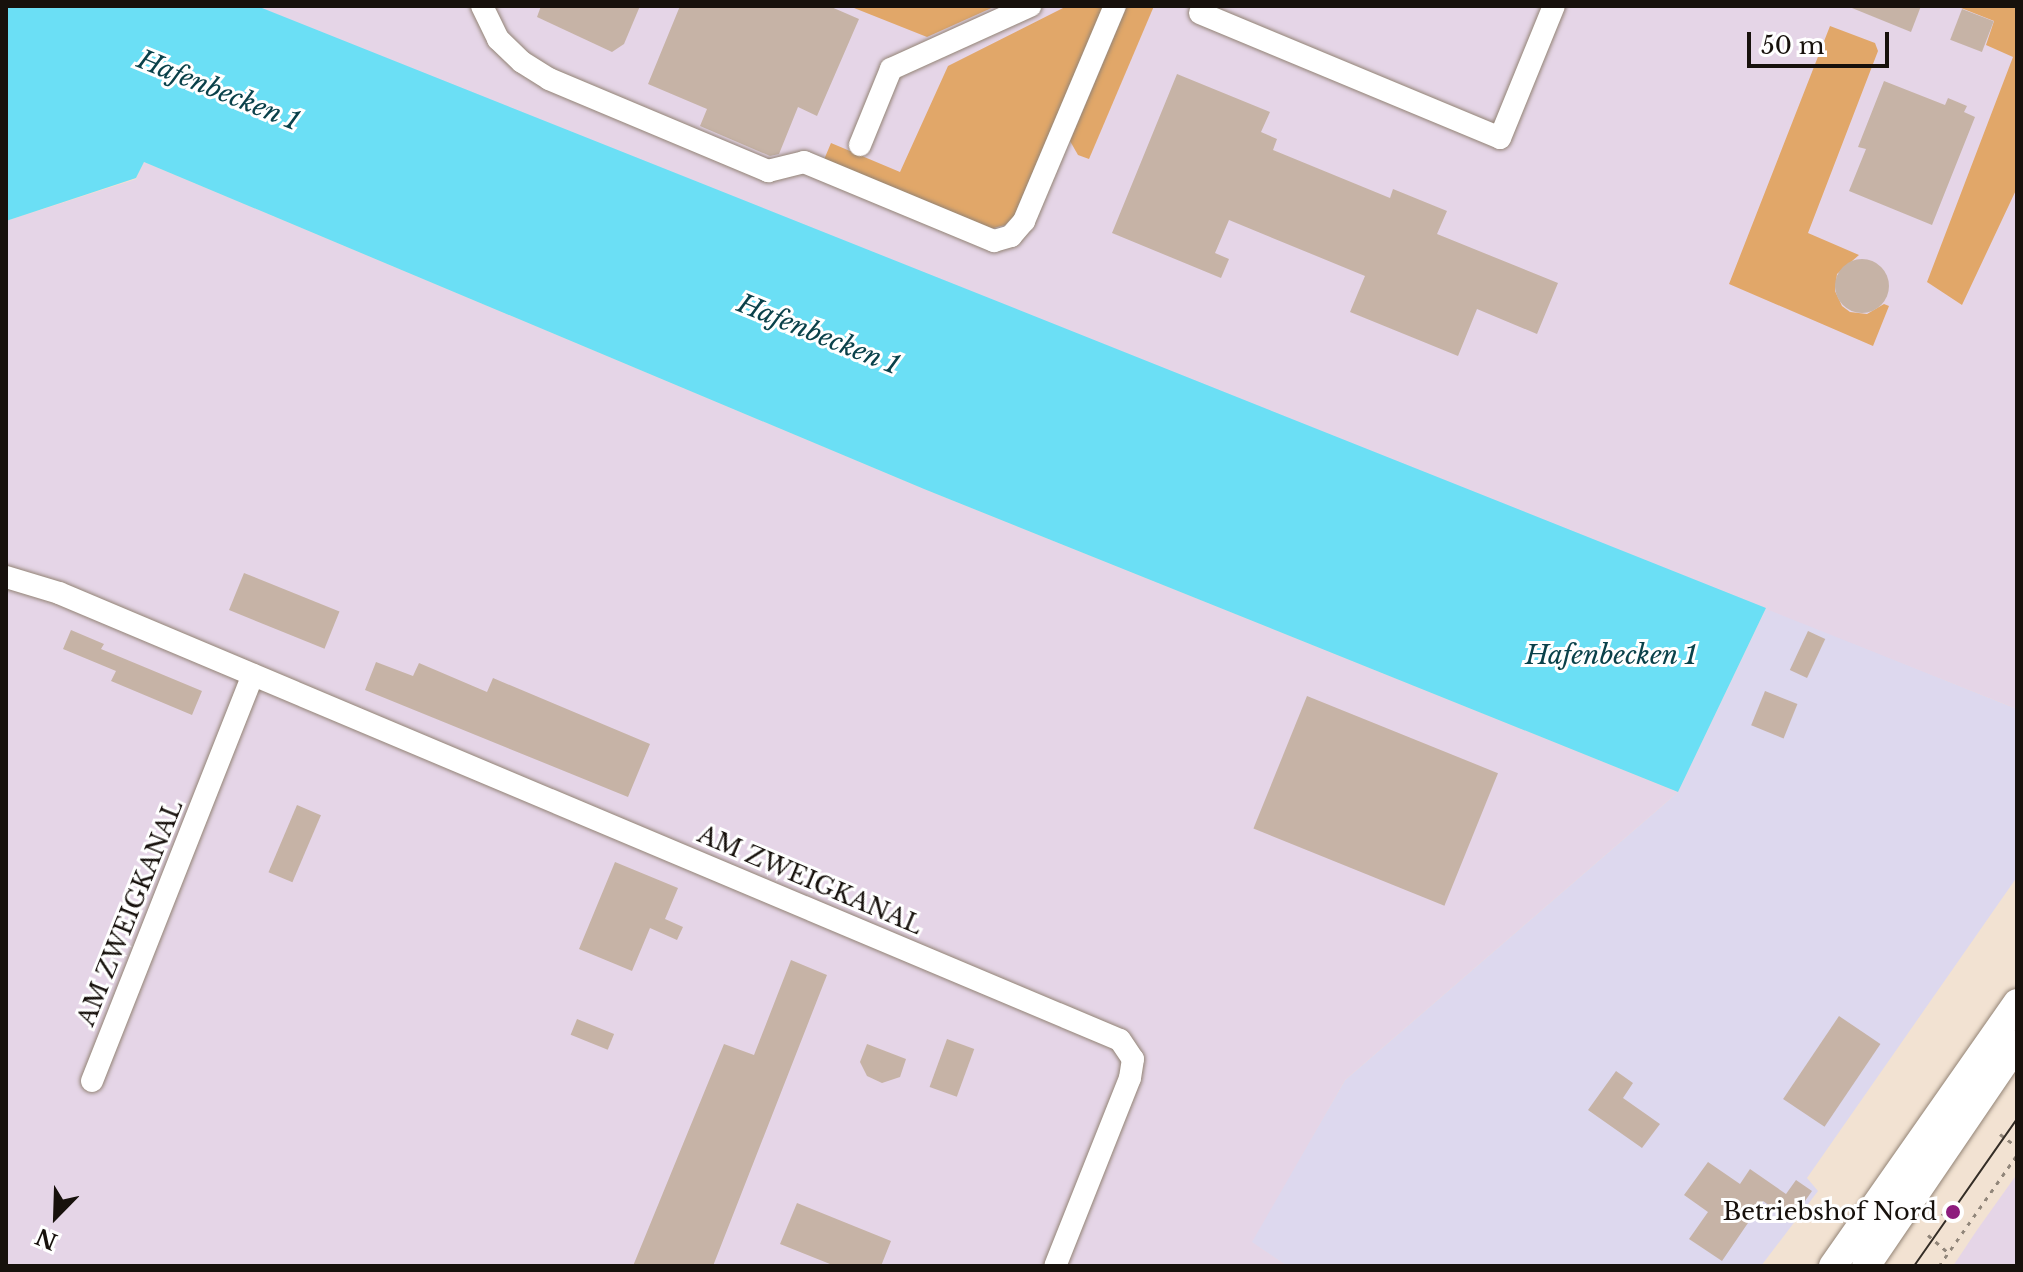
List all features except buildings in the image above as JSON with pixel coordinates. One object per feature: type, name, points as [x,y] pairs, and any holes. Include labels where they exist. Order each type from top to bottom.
[{"type":"main road","points":[[1833,1266],[2017,1003]]},
{"type":"main road","points":[[1866,1266],[2017,1044]]},
{"type":"street","points":[[482,6],[489,26],[504,45],[549,79],[768,171],[804,162],[976,235],[998,241],[1015,233],[1024,221],[1115,6]]},
{"type":"street","points":[[860,145],[891,69],[1030,6]]},
{"type":"street","points":[[1200,13],[1500,138],[1554,6]]},
{"type":"street","name":"AM ZWEIGKANAL","points":[[6,577],[84,604],[1120,1040],[1133,1059],[1130,1078],[1055,1266]]},
{"type":"street","name":"AM ZWEIGKANAL","points":[[92,1081],[253,675]]},
{"type":"path","points":[[2000,1134],[2017,1147]]},
{"type":"path","points":[[1939,1266],[2017,1155]]},
{"type":"path","points":[[1928,1235],[1949,1253]]},
{"type":"shaded area","points":[[257,6],[2017,6],[2017,709],[270,12]]},
{"type":"shaded area","points":[[849,6],[996,6],[927,37]]},
{"type":"shaded area","points":[[1067,6],[1104,6],[1014,216],[1005,225],[990,229],[823,162],[831,143],[900,172],[948,66]]},
{"type":"shaded area","points":[[1127,6],[1154,6],[1089,159],[1078,155],[1070,141]]},
{"type":"shaded area","points":[[1956,6],[2017,6],[2017,188],[1962,305],[1927,282],[2013,57],[1986,45],[1994,21]]},
{"type":"shaded area","points":[[1830,26],[1875,43],[1878,51],[1808,233],[1859,255],[1837,274],[1835,291],[1842,306],[1850,312],[1867,314],[1884,304],[1889,306],[1873,346],[1729,284]]},
{"type":"shaded area","points":[[144,162],[924,489],[1678,792],[1345,1080],[1252,1242],[1287,1266],[6,1266],[6,221],[136,179]]},
{"type":"shaded area","points":[[1766,608],[2017,709],[2017,877],[1807,1178],[1818,1191],[1761,1266],[1287,1266],[1251,1242],[1345,1080],[1678,792]]},
{"type":"shaded area","points":[[2017,1174],[2017,1266],[1953,1266],[1977,1230]]},
{"type":"water","name":"Hafenbecken 1","points":[[6,6],[257,6],[1766,608],[1678,792],[924,489],[144,162],[136,178],[6,221]]},
{"type":"tram line","points":[[1914,1266],[2017,1119]]},
{"type":"place","name":"Betriebshof Nord","points":[[1953,1212]]}]
